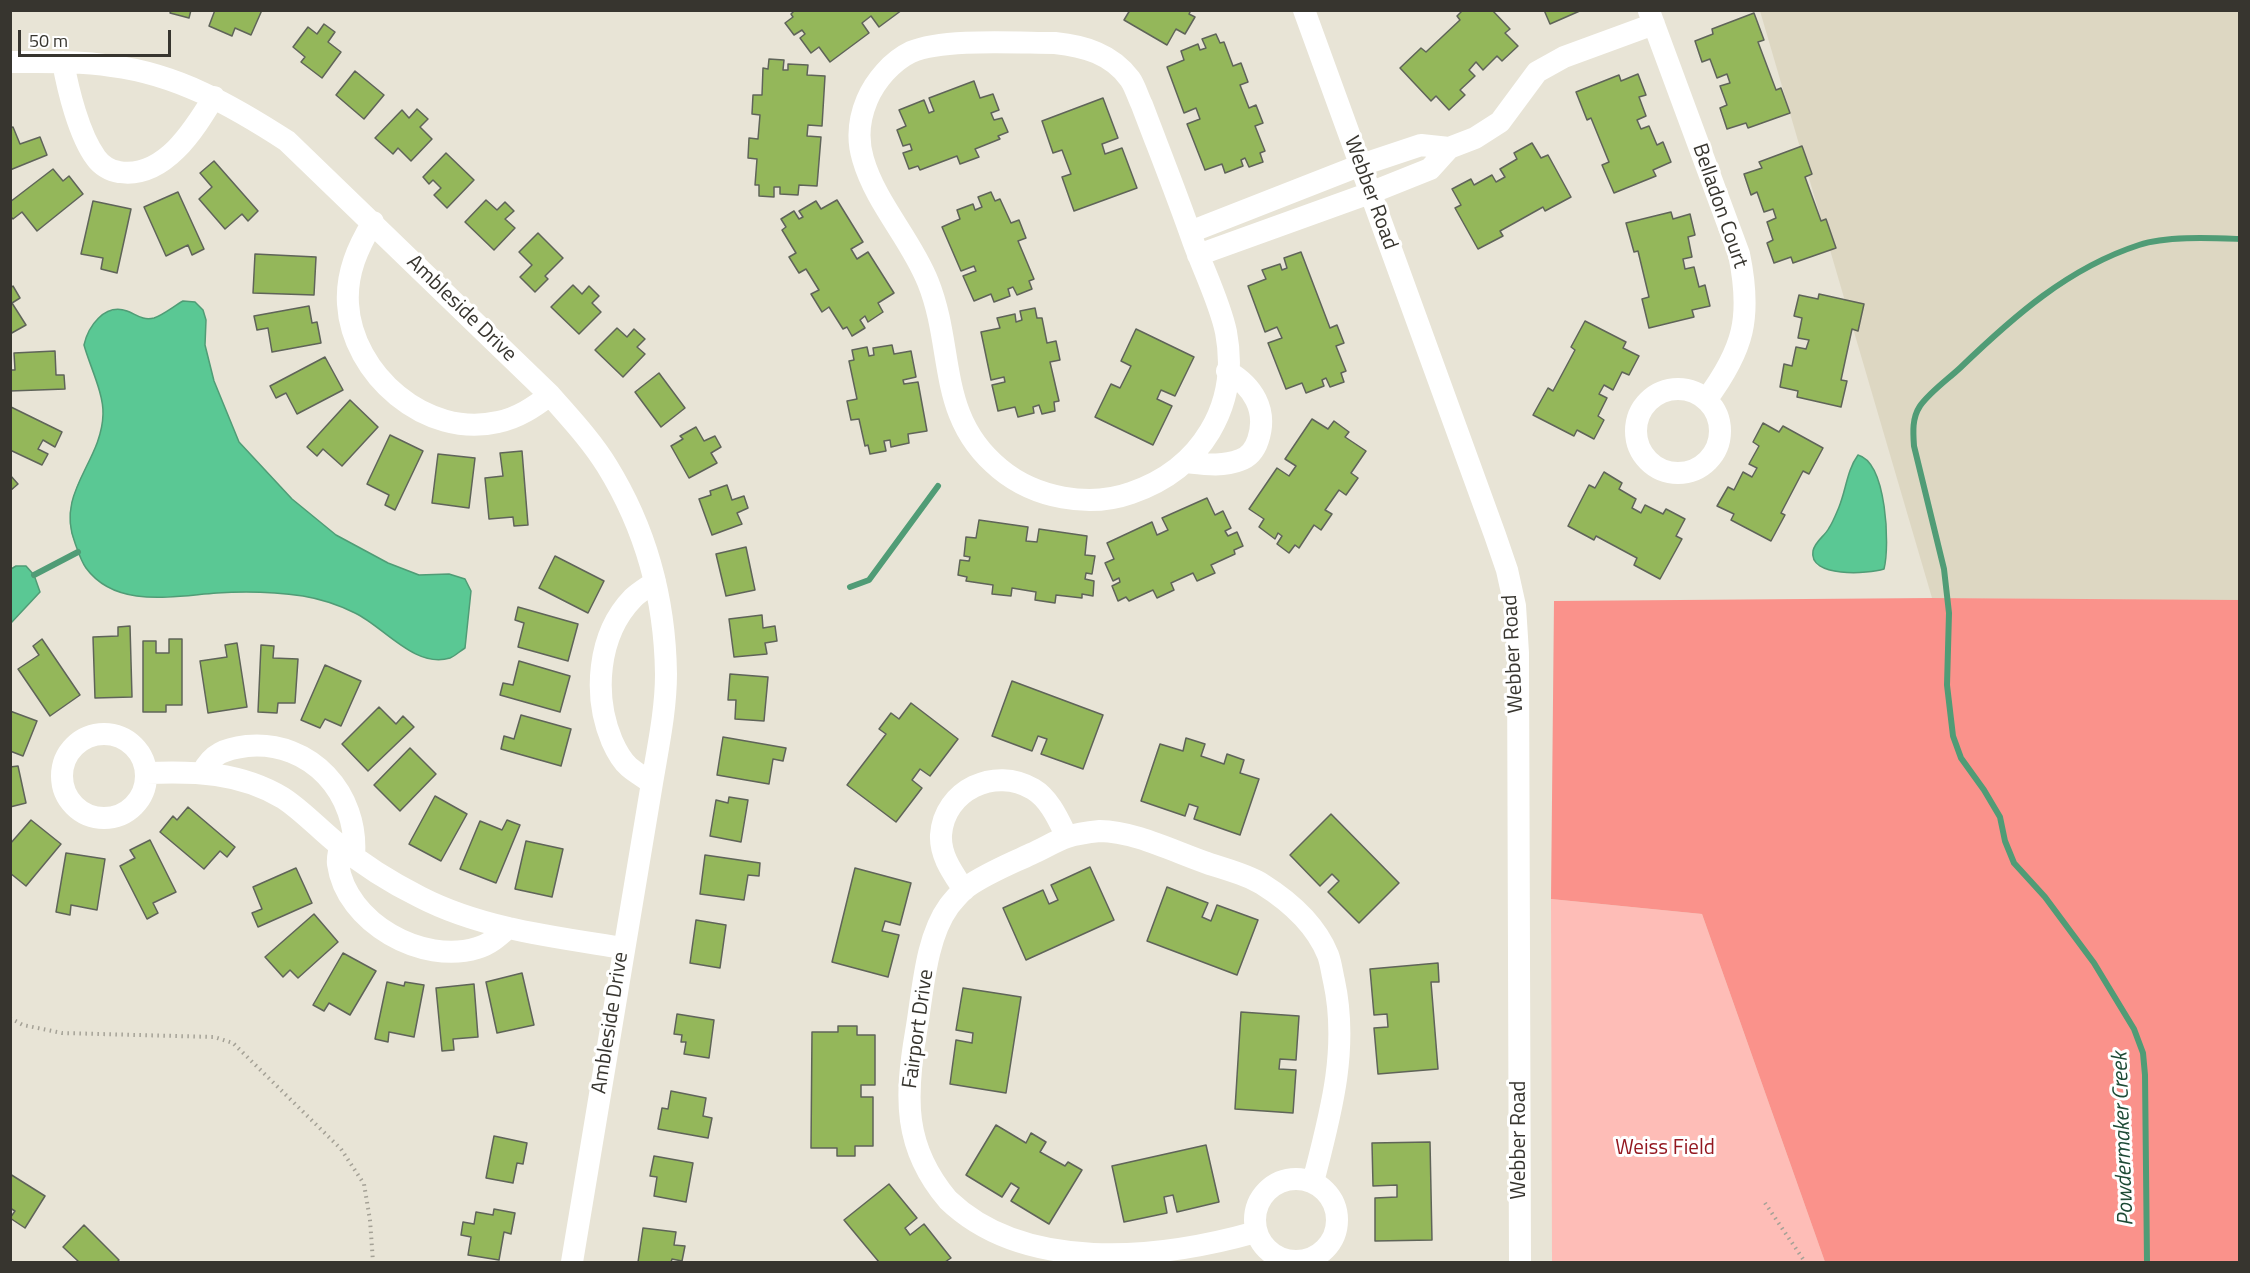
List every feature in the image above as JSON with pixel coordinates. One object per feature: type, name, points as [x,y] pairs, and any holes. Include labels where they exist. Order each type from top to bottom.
[{"type":"street","name":"Webber Road","points":[[1304,10],[1495,535],[1507,570],[1515,606],[1518,653],[1520,1263]]},
{"type":"street","points":[[1190,232],[1360,165],[1421,145],[1449,148],[1476,138],[1500,122],[1537,72],[1651,17]]},
{"type":"street","name":"Belladon Court","points":[[1651,17],[1739,254],[1745,284],[1745,315],[1739,344],[1727,371],[1707,400]]},
{"type":"street","points":[[1055,42],[1096,51],[1131,79],[1198,255],[1225,330],[1228,352],[1224,399],[1213,426],[1196,452],[1165,479],[1126,495],[1076,500],[1032,489],[1012,479],[981,450],[963,423],[953,398],[938,318],[928,282],[875,188],[863,161],[860,133],[864,107],[871,90],[887,71],[910,52],[930,46],[1055,42]]},
{"type":"street","name":"Ambleside Drive","points":[[10,62],[63,62],[113,66],[164,77],[214,97],[251,117],[287,141],[550,395],[584,434],[607,466],[629,506],[640,532],[655,582],[663,628],[666,676],[652,783],[572,1263]]},
{"type":"street","points":[[63,62],[67,87],[87,142],[97,160],[111,171],[129,174],[147,170],[166,158],[194,130],[214,97]]},
{"type":"street","points":[[1198,255],[1430,169],[1449,148]]},
{"type":"street","points":[[373,222],[358,246],[350,274],[348,304],[362,354],[377,376],[397,396],[440,419],[470,425],[497,423],[529,411],[550,395]]},
{"type":"street","points":[[1185,462],[1225,464],[1242,460],[1254,449],[1262,421],[1260,406],[1246,385],[1227,371]]},
{"type":"street","points":[[652,783],[628,767],[617,751],[606,726],[600,699],[601,673],[606,644],[617,621],[633,598],[655,582]]},
{"type":"street","points":[[202,772],[209,759],[223,751],[239,747],[275,747],[292,752],[324,772],[345,800],[356,838],[337,863],[343,881],[353,900],[368,919],[401,941],[422,948],[457,951],[477,948],[496,939],[508,928]]},
{"type":"street","points":[[146,773],[202,772],[252,783],[284,799],[347,851],[422,898],[508,928],[623,948]]},
{"type":"street","points":[[964,890],[949,866],[943,851],[941,835],[946,816],[957,798],[969,788],[983,782],[1002,779],[1035,790],[1054,811],[1067,837]]},
{"type":"street","name":"Fairport Drive","points":[[1256,1232],[1183,1251],[1133,1259],[1093,1261],[1057,1259],[1028,1253],[1001,1243],[973,1226],[954,1208],[937,1188],[921,1159],[912,1129],[908,1098],[911,1063],[930,950],[936,928],[948,907],[964,890],[981,878],[1067,837],[1100,831],[1130,836],[1221,868],[1258,882],[1288,902],[1309,924],[1328,956],[1337,995],[1340,1032],[1338,1075],[1330,1118],[1313,1182]]},
{"type":"street","points":[[1300,1178],[1313,1182],[1331,1197],[1336,1208],[1337,1220],[1331,1243],[1314,1260],[1290,1261],[1278,1258],[1268,1251],[1256,1232],[1254,1218],[1257,1205],[1269,1189],[1286,1179],[1300,1178]]},
{"type":"path","points":[[10,1018],[23,1025],[62,1033],[214,1037],[232,1043],[341,1149],[364,1184],[370,1220],[373,1263]]},
{"type":"path","points":[[1764,1203],[1805,1263]]},
{"type":"shaded area","points":[[1760,11],[2239,11],[2239,601],[1932,598]]},
{"type":"shaded area","points":[[183,301],[195,302],[203,310],[206,320],[205,345],[214,381],[239,442],[292,499],[336,535],[388,563],[419,575],[449,574],[465,579],[471,591],[465,648],[450,658],[437,660],[424,657],[412,652],[355,613],[303,596],[260,592],[165,597],[129,595],[113,590],[98,581],[86,568],[70,525],[71,508],[75,492],[101,431],[103,406],[84,345],[86,338],[98,318],[111,310],[119,309],[150,319]]},
{"type":"shaded area","points":[[1858,455],[1868,461],[1881,489],[1887,543],[1884,569],[1854,573],[1829,570],[1814,560],[1813,551],[1833,521],[1851,467]]},
{"type":"shaded area","points":[[16,566],[26,566],[34,575],[40,592],[11,623],[11,569]]},
{"type":"shaded area","points":[[1932,598],[2239,600],[2239,1262],[1825,1262],[1702,914],[1551,899],[1554,601]]},
{"type":"green space","name":"Weiss Field","points":[[1551,899],[1702,914],[1825,1262],[1552,1262]]},
{"type":"building","points":[[171,10],[191,10],[189,18],[170,13]]},
{"type":"building","points":[[215,10],[262,10],[251,35],[235,28],[232,36],[209,26]]},
{"type":"building","points":[[795,10],[902,10],[879,27],[871,16],[862,23],[869,33],[830,62],[819,47],[811,53],[800,38],[805,34],[802,30],[794,35],[785,23],[793,17],[791,14]]},
{"type":"building","points":[[1130,10],[1191,10],[1189,14],[1195,17],[1185,34],[1176,29],[1167,45],[1124,20]]},
{"type":"building","points":[[1463,10],[1492,10],[1510,29],[1505,33],[1518,46],[1502,61],[1497,56],[1483,70],[1476,62],[1469,70],[1475,76],[1460,90],[1465,95],[1449,110],[1436,96],[1431,101],[1400,68],[1421,48],[1426,52],[1460,20],[1457,16]]},
{"type":"building","points":[[1544,10],[1582,10],[1550,24]]},
{"type":"building","points":[[1754,13],[1764,40],[1758,42],[1776,90],[1781,88],[1790,113],[1748,128],[1746,123],[1727,129],[1720,108],[1727,105],[1720,86],[1730,83],[1727,74],[1717,78],[1710,59],[1702,62],[1695,41],[1713,34],[1712,29]]},
{"type":"building","points":[[324,24],[335,32],[328,42],[341,52],[322,78],[301,62],[305,57],[293,47],[308,27],[317,34]]},
{"type":"building","points":[[1216,34],[1220,43],[1224,42],[1233,66],[1241,63],[1248,82],[1240,85],[1249,108],[1256,105],[1263,123],[1255,126],[1265,151],[1260,153],[1263,162],[1249,167],[1245,158],[1241,160],[1243,166],[1225,173],[1222,164],[1205,170],[1187,124],[1200,119],[1196,108],[1184,113],[1167,67],[1184,60],[1181,51],[1198,44],[1200,50],[1206,48],[1202,39]]},
{"type":"building","points":[[769,59],[784,60],[783,70],[788,70],[788,64],[808,65],[807,75],[825,76],[822,126],[808,125],[807,136],[821,137],[817,186],[799,185],[798,195],[780,194],[780,187],[774,187],[774,197],[759,196],[759,185],[755,185],[757,159],[748,158],[749,138],[758,139],[760,115],[752,114],[753,95],[762,95],[763,68],[768,69]]},
{"type":"building","points":[[355,71],[384,95],[364,119],[336,95]]},
{"type":"building","points":[[1638,74],[1646,95],[1639,97],[1646,116],[1637,120],[1641,129],[1649,126],[1657,145],[1663,142],[1671,162],[1653,170],[1656,176],[1614,193],[1602,165],[1609,162],[1591,118],[1587,120],[1576,92],[1619,75],[1621,81]]},
{"type":"building","points":[[974,81],[980,98],[993,94],[999,110],[991,113],[994,120],[1002,118],[1008,132],[998,136],[1000,139],[975,149],[979,157],[960,164],[957,156],[920,170],[918,166],[909,169],[903,153],[912,150],[910,144],[903,146],[897,130],[906,126],[899,110],[924,100],[929,113],[934,111],[929,98]]},
{"type":"building","points":[[1103,98],[1118,138],[1102,144],[1105,154],[1122,148],[1137,188],[1074,211],[1062,177],[1071,174],[1062,150],[1053,153],[1042,121]]},
{"type":"building","points":[[417,109],[428,119],[420,127],[432,139],[411,161],[398,148],[393,154],[375,138],[402,110],[409,118]]},
{"type":"building","points":[[13,127],[20,144],[40,137],[47,155],[10,170],[10,128]]},
{"type":"building","points":[[1532,143],[1541,158],[1548,155],[1571,197],[1545,211],[1543,207],[1500,231],[1503,236],[1478,249],[1455,208],[1461,205],[1452,189],[1471,179],[1474,185],[1492,175],[1496,182],[1505,177],[1500,169],[1517,159],[1514,153]]},
{"type":"building","points":[[1802,146],[1812,174],[1805,177],[1821,221],[1826,219],[1836,248],[1793,263],[1791,257],[1774,263],[1767,243],[1773,240],[1767,222],[1776,218],[1773,209],[1764,212],[1757,192],[1751,195],[1744,174],[1762,168],[1759,162]]},
{"type":"building","points":[[446,153],[474,180],[447,208],[434,195],[441,188],[433,180],[429,184],[423,177]]},
{"type":"building","points":[[214,161],[258,211],[248,221],[242,214],[225,229],[199,199],[212,187],[200,173]]},
{"type":"building","points":[[53,169],[63,181],[69,176],[83,194],[37,231],[22,212],[13,219],[10,216],[10,202]]},
{"type":"building","points":[[178,192],[204,249],[192,255],[188,245],[166,256],[144,207]]},
{"type":"building","points":[[991,192],[995,201],[1000,199],[1011,223],[1019,220],[1026,238],[1018,241],[1034,279],[1029,281],[1032,289],[1017,295],[1013,287],[1008,289],[1010,296],[994,302],[991,294],[974,301],[963,276],[976,271],[974,266],[961,271],[942,227],[960,219],[957,210],[973,204],[975,210],[982,207],[978,197]]},
{"type":"building","points":[[486,200],[497,210],[505,202],[514,211],[505,219],[515,228],[494,250],[465,222]]},
{"type":"building","points":[[837,200],[863,242],[851,249],[857,259],[868,252],[894,293],[878,303],[883,312],[868,322],[865,316],[860,320],[865,328],[852,336],[847,327],[843,329],[829,307],[822,312],[811,294],[819,290],[806,269],[799,273],[789,257],[796,253],[782,230],[786,227],[781,219],[794,211],[799,219],[803,217],[799,211],[816,201],[821,209]]},
{"type":"building","points":[[93,201],[131,209],[117,273],[101,269],[103,258],[81,254]]},
{"type":"building","points":[[1671,212],[1673,219],[1690,214],[1695,235],[1688,237],[1692,257],[1683,259],[1685,269],[1694,267],[1699,287],[1705,285],[1710,306],[1692,310],[1694,317],[1649,328],[1642,299],[1649,297],[1638,251],[1634,252],[1626,223]]},
{"type":"building","points":[[538,233],[563,258],[545,276],[548,279],[535,292],[520,277],[532,265],[519,252]]},
{"type":"building","points":[[1301,252],[1330,328],[1337,325],[1344,343],[1336,346],[1346,371],[1341,373],[1344,382],[1330,387],[1326,378],[1322,380],[1324,386],[1306,393],[1302,383],[1286,389],[1268,343],[1282,338],[1277,327],[1265,332],[1248,286],[1266,279],[1262,270],[1280,264],[1282,270],[1287,268],[1284,258]]},
{"type":"building","points":[[255,254],[316,257],[314,295],[253,293]]},
{"type":"building","points":[[573,285],[582,294],[589,286],[599,296],[592,303],[601,312],[579,334],[551,307]]},
{"type":"building","points":[[13,286],[20,298],[12,303],[26,325],[10,334],[10,288]]},
{"type":"building","points":[[1819,294],[1864,304],[1858,331],[1852,329],[1841,380],[1847,381],[1841,407],[1797,397],[1798,391],[1780,387],[1784,364],[1792,366],[1796,347],[1806,349],[1809,340],[1798,338],[1802,318],[1794,316],[1799,295],[1818,299]]},
{"type":"building","points":[[309,306],[312,323],[317,322],[321,343],[272,352],[268,328],[257,330],[254,316]]},
{"type":"building","points":[[1035,308],[1037,318],[1042,318],[1047,343],[1056,341],[1060,360],[1050,362],[1059,401],[1054,402],[1055,411],[1042,414],[1039,405],[1033,407],[1034,413],[1018,417],[1015,407],[998,411],[992,385],[1005,382],[1004,377],[991,380],[981,332],[1000,328],[997,318],[1015,314],[1016,322],[1022,320],[1020,311]]},
{"type":"building","points":[[1585,321],[1626,342],[1623,348],[1639,356],[1629,375],[1622,372],[1613,390],[1604,385],[1599,394],[1607,398],[1598,416],[1604,420],[1594,439],[1577,430],[1574,436],[1533,415],[1548,388],[1553,391],[1575,350],[1571,347]]},
{"type":"building","points":[[617,328],[627,337],[634,329],[645,339],[637,347],[645,354],[623,377],[595,350]]},
{"type":"building","points":[[1136,329],[1194,357],[1175,396],[1161,390],[1157,399],[1172,406],[1153,445],[1095,417],[1111,384],[1120,388],[1131,366],[1121,361]]},
{"type":"building","points":[[892,345],[894,354],[911,351],[916,377],[903,380],[904,384],[918,382],[927,431],[908,434],[909,443],[891,447],[890,440],[884,441],[886,451],[870,454],[868,445],[865,446],[859,419],[851,420],[847,401],[857,399],[849,361],[854,360],[852,350],[867,347],[869,356],[874,355],[873,348]]},
{"type":"building","points":[[55,351],[56,375],[64,375],[65,389],[10,391],[10,370],[15,370],[14,353]]},
{"type":"building","points":[[325,357],[343,390],[297,414],[286,393],[276,398],[270,386]]},
{"type":"building","points":[[659,373],[685,408],[661,427],[635,392]]},
{"type":"building","points":[[350,400],[378,427],[342,466],[323,449],[317,456],[307,447]]},
{"type":"building","points":[[11,407],[62,432],[55,447],[43,440],[38,449],[48,454],[42,465],[10,450]]},
{"type":"building","points":[[1312,419],[1328,429],[1334,421],[1349,432],[1345,437],[1366,451],[1351,473],[1358,478],[1346,495],[1339,490],[1325,510],[1332,514],[1321,530],[1314,525],[1299,548],[1295,545],[1289,553],[1277,544],[1282,536],[1278,533],[1275,539],[1259,527],[1264,519],[1249,509],[1277,468],[1289,476],[1296,466],[1285,459]]},
{"type":"building","points":[[1763,423],[1779,432],[1783,426],[1823,448],[1809,474],[1803,471],[1781,513],[1785,515],[1771,541],[1731,520],[1734,514],[1717,506],[1728,487],[1734,490],[1743,472],[1752,477],[1757,468],[1749,464],[1759,446],[1753,442]]},
{"type":"building","points":[[696,427],[704,441],[715,436],[721,447],[711,453],[717,463],[689,478],[671,446],[683,439],[680,436]]},
{"type":"building","points":[[390,435],[423,451],[395,510],[385,505],[389,495],[367,484]]},
{"type":"building","points":[[522,451],[528,525],[514,526],[513,517],[489,519],[485,478],[503,476],[500,453]]},
{"type":"building","points":[[438,454],[475,458],[469,508],[432,503]]},
{"type":"building","points":[[1604,472],[1622,483],[1619,489],[1636,499],[1632,508],[1641,513],[1645,505],[1663,514],[1666,509],[1685,519],[1676,536],[1682,539],[1660,579],[1634,565],[1637,558],[1596,536],[1594,540],[1568,526],[1589,485],[1595,488]]},
{"type":"building","points":[[10,475],[18,484],[10,491]]},
{"type":"building","points":[[727,485],[732,500],[744,496],[748,508],[737,513],[742,524],[712,535],[699,499],[711,495],[710,491]]},
{"type":"building","points":[[1207,498],[1215,515],[1223,511],[1231,528],[1225,531],[1228,536],[1237,532],[1243,546],[1234,550],[1235,554],[1211,565],[1215,573],[1197,581],[1193,573],[1171,583],[1174,590],[1157,598],[1153,590],[1129,601],[1126,597],[1118,601],[1112,586],[1120,582],[1119,578],[1113,581],[1105,563],[1114,559],[1107,543],[1152,522],[1157,535],[1168,530],[1162,518]]},
{"type":"building","points":[[979,520],[1028,527],[1026,541],[1037,542],[1039,529],[1087,536],[1085,555],[1095,556],[1092,574],[1086,573],[1085,579],[1094,581],[1093,596],[1082,594],[1082,598],[1056,595],[1055,603],[1035,600],[1036,592],[1012,588],[1011,596],[992,594],[993,585],[966,581],[967,577],[958,575],[960,560],[969,561],[970,557],[964,556],[966,537],[976,538]]},
{"type":"building","points":[[746,547],[755,590],[726,596],[716,554]]},
{"type":"building","points":[[555,556],[604,581],[588,613],[539,588]]},
{"type":"building","points":[[518,607],[578,624],[568,661],[518,647],[524,623],[515,620]]},
{"type":"building","points":[[762,615],[763,628],[775,626],[777,641],[765,643],[767,654],[734,657],[729,619]]},
{"type":"building","points":[[130,626],[132,697],[95,698],[93,637],[118,636],[118,627]]},
{"type":"building","points":[[42,639],[80,695],[50,716],[18,669],[39,655],[33,646]]},
{"type":"building","points":[[169,639],[182,639],[182,705],[166,705],[166,712],[143,712],[143,641],[156,641],[156,653],[169,653]]},
{"type":"building","points":[[237,643],[247,707],[208,713],[200,661],[227,657],[225,645]]},
{"type":"building","points":[[261,645],[274,646],[273,658],[298,659],[295,703],[278,703],[277,713],[258,712]]},
{"type":"building","points":[[519,661],[570,676],[560,712],[500,695],[503,683],[513,685]]},
{"type":"building","points":[[325,665],[361,681],[341,726],[325,719],[320,728],[301,720]]},
{"type":"building","points":[[730,674],[768,677],[764,721],[735,719],[736,700],[728,700]]},
{"type":"building","points":[[1012,681],[1103,715],[1083,769],[1041,754],[1047,739],[1038,736],[1032,751],[992,736]]},
{"type":"building","points":[[911,703],[958,739],[930,776],[920,769],[912,780],[922,788],[896,822],[847,785],[886,734],[879,729],[891,713],[899,719]]},
{"type":"building","points":[[379,707],[396,724],[403,716],[414,727],[368,771],[342,744]]},
{"type":"building","points":[[10,711],[37,721],[23,756],[10,751]]},
{"type":"building","points":[[521,715],[571,729],[561,766],[501,749],[504,736],[514,739]]},
{"type":"building","points":[[723,737],[786,748],[783,761],[773,759],[769,784],[717,775]]},
{"type":"building","points":[[1186,738],[1205,744],[1201,756],[1224,764],[1227,754],[1244,760],[1240,773],[1259,779],[1240,835],[1194,819],[1198,807],[1189,804],[1185,816],[1141,801],[1160,744],[1183,751]]},
{"type":"building","points":[[410,748],[436,774],[400,811],[374,785]]},
{"type":"building","points":[[18,766],[26,803],[10,807],[10,767]]},
{"type":"building","points":[[435,796],[467,814],[441,861],[409,844]]},
{"type":"building","points":[[729,797],[748,800],[741,842],[710,836],[716,800],[728,803]]},
{"type":"building","points":[[188,807],[235,847],[227,857],[220,851],[204,869],[160,832],[173,816],[177,820]]},
{"type":"building","points":[[1331,814],[1399,883],[1359,923],[1328,892],[1339,881],[1332,874],[1320,886],[1290,855]]},
{"type":"building","points":[[31,820],[61,844],[26,886],[10,873],[10,844]]},
{"type":"building","points":[[507,820],[520,825],[496,883],[460,869],[480,821],[502,830]]},
{"type":"building","points":[[150,840],[176,892],[153,903],[158,913],[147,919],[120,866],[135,858],[130,850]]},
{"type":"building","points":[[526,841],[563,849],[552,897],[515,889]]},
{"type":"building","points":[[66,853],[105,859],[97,910],[71,905],[70,915],[56,912]]},
{"type":"building","points":[[705,855],[760,863],[759,876],[748,875],[744,900],[700,894]]},
{"type":"building","points":[[1090,867],[1114,920],[1026,960],[1003,908],[1043,890],[1049,904],[1058,900],[1051,885]]},
{"type":"building","points":[[296,868],[312,903],[258,927],[252,913],[262,909],[253,887]]},
{"type":"building","points":[[855,868],[911,883],[900,925],[885,921],[882,931],[899,935],[888,977],[832,962]]},
{"type":"building","points":[[1167,887],[1208,903],[1202,917],[1211,921],[1217,905],[1258,920],[1237,975],[1147,941]]},
{"type":"building","points":[[314,914],[338,942],[298,978],[290,970],[283,977],[265,957]]},
{"type":"building","points":[[696,920],[726,925],[720,968],[690,963]]},
{"type":"building","points":[[343,953],[376,971],[350,1015],[329,1003],[324,1011],[313,1005]]},
{"type":"building","points":[[1438,963],[1439,982],[1431,982],[1438,1069],[1378,1074],[1374,1028],[1388,1027],[1387,1014],[1374,1015],[1370,969]]},
{"type":"building","points":[[522,973],[534,1025],[497,1033],[486,982]]},
{"type":"building","points":[[387,982],[404,986],[405,982],[424,985],[414,1037],[389,1032],[388,1042],[375,1039]]},
{"type":"building","points":[[474,984],[478,1037],[453,1039],[454,1050],[442,1051],[436,988]]},
{"type":"building","points":[[963,988],[1021,997],[1006,1093],[950,1084],[956,1040],[972,1043],[973,1033],[956,1030]]},
{"type":"building","points":[[1241,1012],[1299,1016],[1296,1060],[1280,1059],[1279,1069],[1296,1070],[1293,1113],[1235,1109]]},
{"type":"building","points":[[677,1014],[714,1020],[709,1058],[684,1054],[686,1042],[681,1042],[682,1035],[674,1034]]},
{"type":"building","points":[[838,1026],[857,1026],[857,1035],[875,1035],[875,1085],[861,1085],[861,1097],[873,1097],[873,1146],[855,1146],[855,1156],[837,1156],[837,1148],[811,1148],[812,1032],[838,1032]]},
{"type":"building","points":[[671,1091],[706,1098],[703,1116],[712,1118],[708,1138],[658,1129],[662,1108],[668,1109]]},
{"type":"building","points":[[996,1125],[1026,1143],[1031,1133],[1046,1142],[1040,1152],[1065,1166],[1068,1162],[1082,1170],[1049,1224],[1011,1201],[1019,1188],[1011,1183],[1002,1197],[966,1175]]},
{"type":"building","points":[[494,1136],[527,1143],[523,1164],[517,1163],[513,1183],[486,1178]]},
{"type":"building","points":[[1430,1142],[1432,1240],[1375,1241],[1375,1198],[1397,1197],[1397,1185],[1373,1186],[1372,1143]]},
{"type":"building","points":[[1206,1145],[1219,1202],[1177,1212],[1173,1195],[1164,1197],[1167,1213],[1124,1222],[1112,1166]]},
{"type":"building","points":[[654,1156],[693,1163],[686,1202],[654,1196],[657,1177],[650,1176]]},
{"type":"building","points":[[10,1174],[45,1196],[25,1228],[10,1218],[15,1211],[10,1208]]},
{"type":"building","points":[[889,1184],[917,1218],[905,1228],[910,1235],[924,1224],[951,1258],[945,1262],[879,1262],[844,1220]]},
{"type":"building","points":[[494,1209],[515,1213],[511,1234],[504,1232],[499,1260],[468,1255],[471,1237],[461,1235],[463,1222],[474,1224],[476,1212],[493,1215]]},
{"type":"building","points":[[84,1225],[119,1260],[117,1262],[79,1262],[63,1247]]},
{"type":"building","points":[[643,1228],[676,1232],[674,1245],[685,1246],[682,1261],[672,1259],[671,1262],[638,1262]]},
{"type":"waterway","name":"Powdermaker Creek","points":[[2147,1262],[2143,1053],[2134,1029],[2094,963],[2045,897],[2014,863],[2005,841],[2000,817],[1961,758],[1953,736],[1947,685],[1949,613],[1944,569],[1914,446],[1914,425],[1917,411],[1924,401],[2000,330],[2043,296],[2089,267],[2113,255],[2150,242],[2189,238],[2240,239]]},
{"type":"waterway","points":[[850,587],[869,580],[938,486]]},
{"type":"waterway","points":[[34,575],[78,552]]}]
